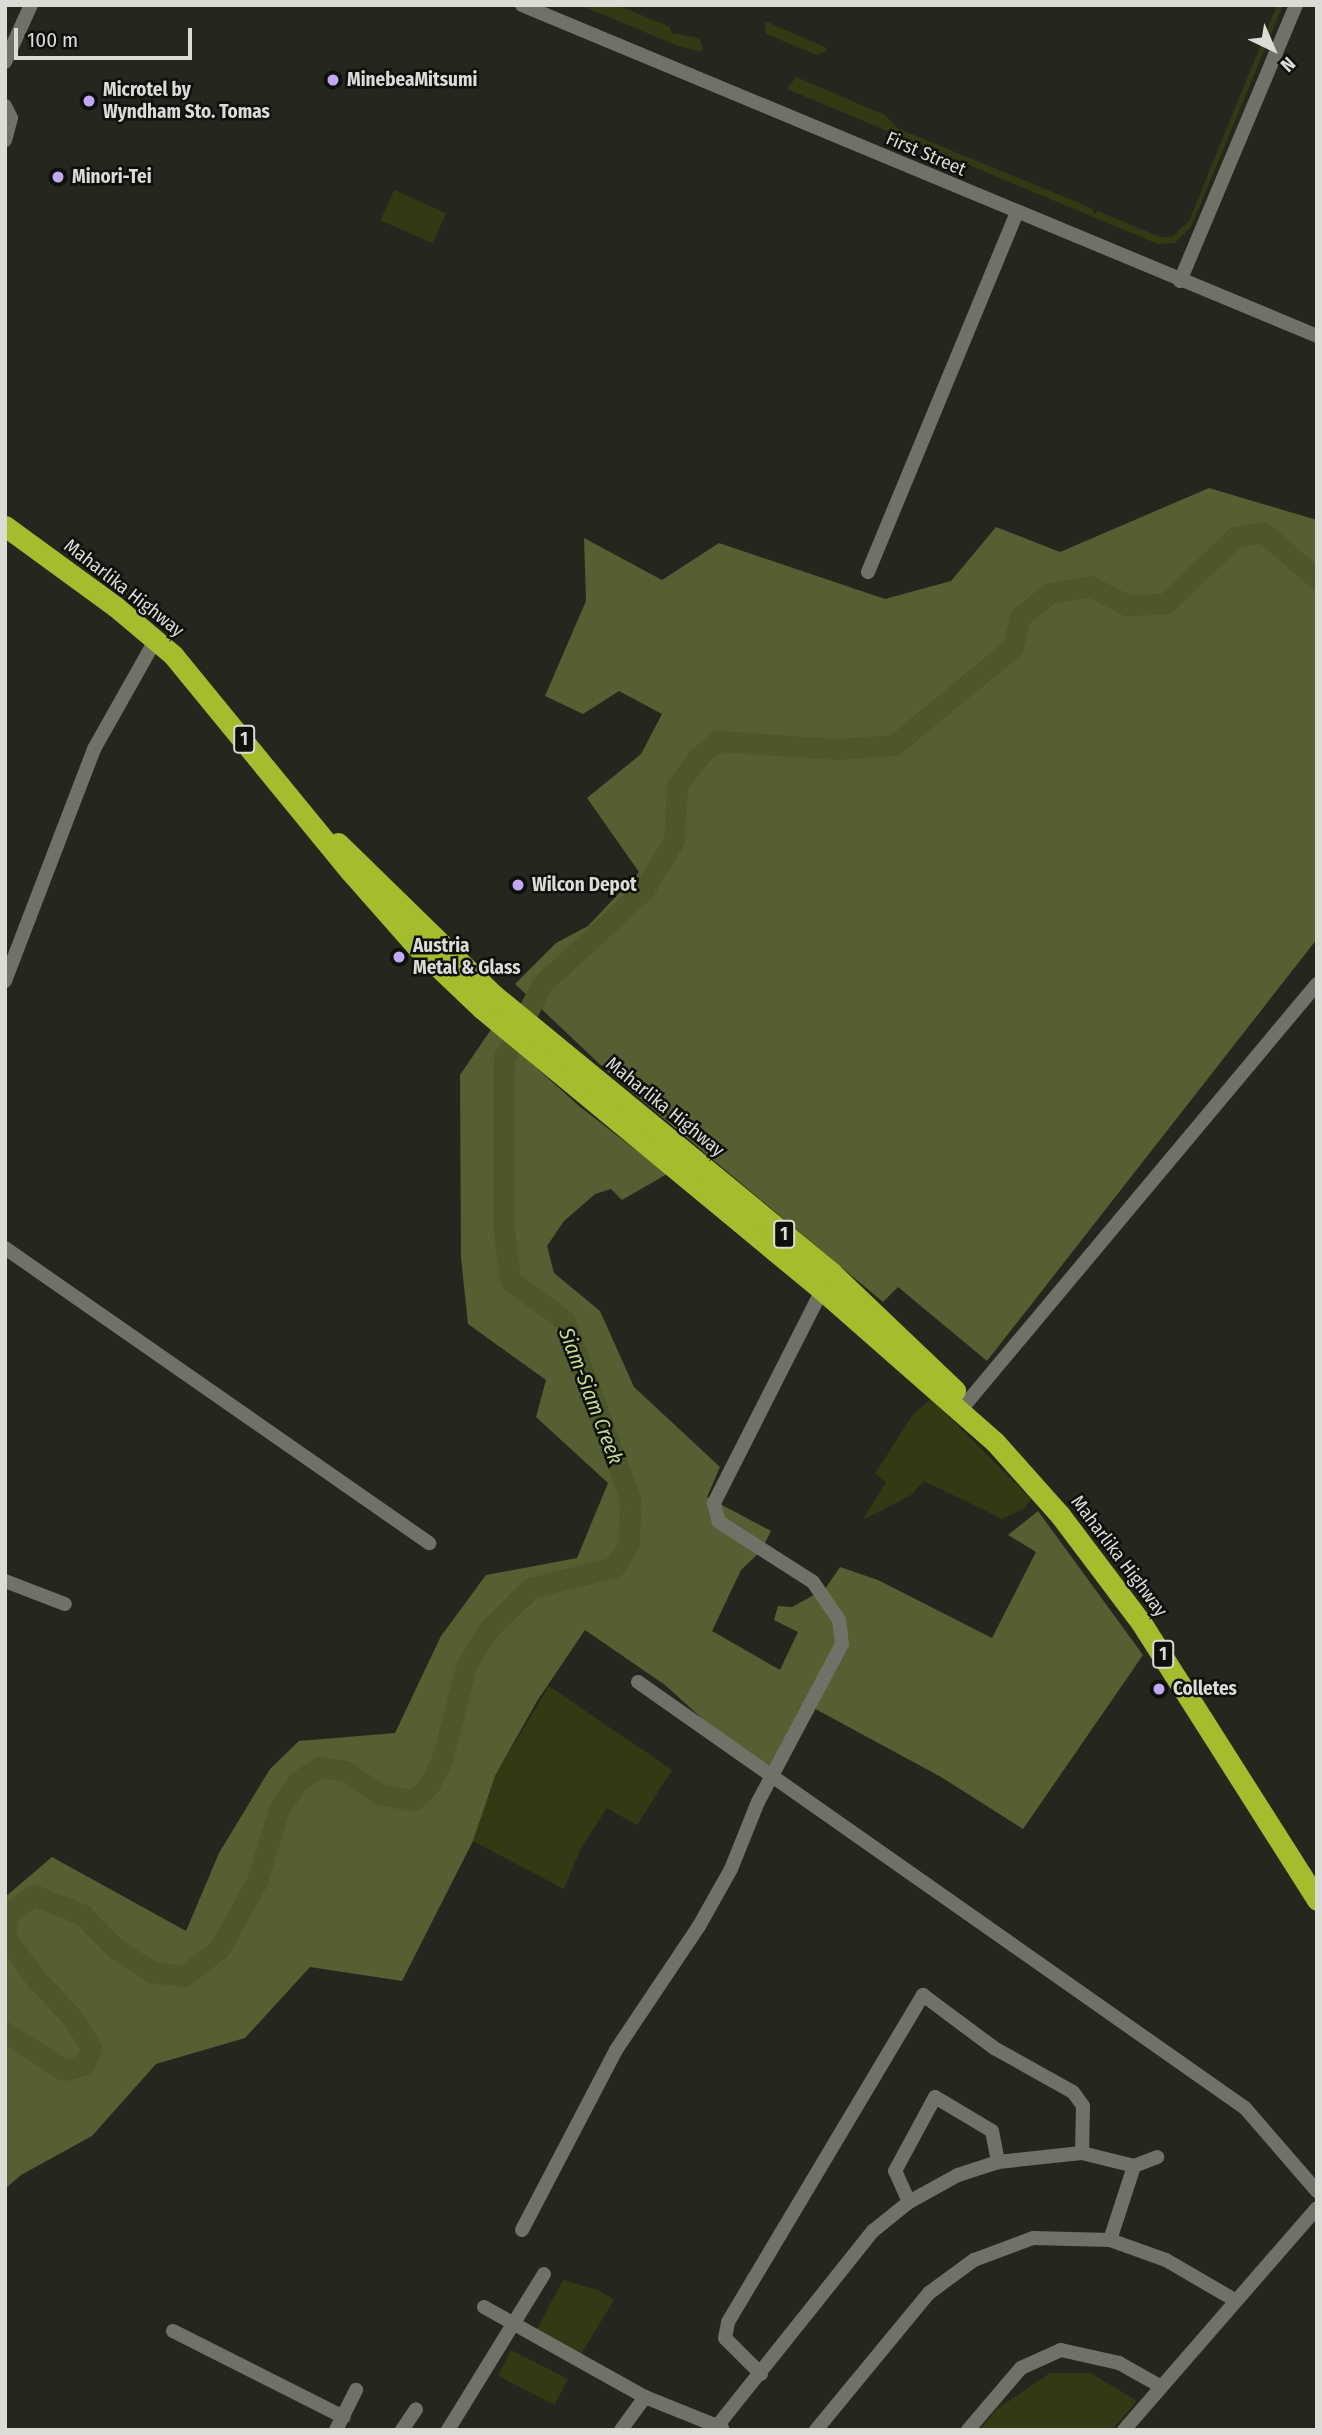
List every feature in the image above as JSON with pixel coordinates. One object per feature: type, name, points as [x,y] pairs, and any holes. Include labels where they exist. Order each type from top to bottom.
[{"type":"highway","name":"Maharlika Highway","points":[[5,526],[156,639],[418,948],[562,1063],[822,1290],[963,1408]]},
{"type":"highway","name":"Maharlika Highway","points":[[562,1063],[832,1273],[982,1428],[1060,1515],[1142,1623],[1317,1900]]},
{"type":"street","points":[[5,62],[30,5]]},
{"type":"street","name":"First Street","points":[[522,5],[1317,336]]},
{"type":"street","points":[[1181,281],[1296,5]]},
{"type":"street","points":[[5,106],[11,118],[5,140]]},
{"type":"street","points":[[868,572],[1017,213]]},
{"type":"street","points":[[5,981],[94,749],[156,639]]},
{"type":"street","points":[[963,1408],[1317,984]]},
{"type":"street","points":[[5,1248],[429,1543]]},
{"type":"street","points":[[522,2230],[616,2050],[699,1926],[842,1644],[839,1620],[813,1582],[719,1522],[714,1503],[822,1290]]},
{"type":"street","points":[[5,1581],[65,1604]]},
{"type":"street","points":[[639,1682],[773,1779],[1245,2108],[1317,2191]]},
{"type":"street","points":[[761,2374],[725,2338],[728,2322],[923,1995],[994,2048],[1073,2092],[1083,2106],[1082,2153]]},
{"type":"street","points":[[909,2202],[895,2171],[934,2097],[992,2131],[998,2162]]},
{"type":"street","points":[[484,2307],[645,2397],[718,2428],[873,2231],[909,2202],[958,2175],[998,2162],[1082,2153],[1134,2166],[1157,2157]]},
{"type":"street","points":[[1110,2240],[1134,2166]]},
{"type":"street","points":[[1124,2430],[1233,2299],[1317,2208]]},
{"type":"street","points":[[816,2430],[929,2293],[974,2260],[1033,2238],[1110,2240],[1166,2260],[1233,2299]]},
{"type":"street","points":[[448,2430],[544,2274]]},
{"type":"street","points":[[173,2331],[340,2423],[356,2390]]},
{"type":"street","points":[[968,2430],[1021,2368],[1061,2350],[1119,2363],[1160,2386]]},
{"type":"street","points":[[621,2430],[645,2397]]},
{"type":"street","points":[[402,2430],[416,2409]]},
{"type":"green space","points":[[580,5],[617,5],[670,27],[671,33],[699,38],[702,52],[678,46]]},
{"type":"green space","points":[[1277,5],[1283,5],[1191,227],[1175,243],[1158,244],[787,89],[796,77],[885,115],[899,129],[1082,204],[1094,210],[1093,215],[1098,211],[1160,237],[1172,237],[1189,221]]},
{"type":"green space","points":[[765,21],[827,48],[826,51],[817,55],[766,34]]},
{"type":"green space","points":[[394,190],[446,213],[433,243],[381,220]]},
{"type":"green space","points":[[1209,488],[1317,520],[1317,939],[987,1361],[898,1287],[883,1302],[607,1071],[515,984],[556,943],[588,926],[639,872],[587,798],[641,754],[662,714],[619,691],[583,714],[545,696],[586,601],[584,538],[662,580],[719,543],[885,599],[951,581],[996,527],[1060,552]]},
{"type":"green space","points":[[492,1028],[579,1106],[667,1174],[622,1200],[611,1189],[595,1194],[564,1221],[547,1246],[554,1273],[600,1311],[634,1387],[720,1467],[707,1497],[771,1531],[761,1551],[741,1570],[712,1631],[780,1670],[798,1632],[774,1620],[778,1606],[792,1607],[825,1589],[840,1567],[878,1580],[992,1638],[1036,1552],[1008,1535],[1038,1511],[1143,1655],[1023,1829],[941,1777],[808,1705],[773,1771],[727,1741],[665,1685],[585,1630],[537,1701],[495,1776],[473,1841],[402,1981],[310,1967],[245,2038],[156,2064],[92,2136],[21,2175],[5,2189],[5,1897],[52,1857],[186,1931],[219,1853],[270,1769],[299,1741],[395,1733],[441,1636],[486,1575],[577,1558],[608,1483],[536,1417],[546,1380],[468,1324],[461,1258],[460,1075]]},
{"type":"green space","points":[[931,1399],[1031,1499],[1025,1508],[1002,1519],[924,1481],[911,1495],[863,1520],[886,1482],[875,1474],[913,1414]]},
{"type":"green space","points":[[549,1686],[672,1770],[637,1825],[607,1808],[581,1848],[564,1889],[473,1841],[495,1776]]},
{"type":"green space","points":[[563,2280],[598,2290],[614,2300],[581,2354],[537,2329]]},
{"type":"green space","points":[[511,2350],[568,2379],[555,2405],[498,2376]]},
{"type":"green space","points":[[1050,2373],[1091,2373],[1137,2401],[1112,2430],[979,2430],[997,2409]]},
{"type":"waterway","name":"Siam-Siam Creek","points":[[5,2032],[64,2070],[84,2065],[91,2048],[73,2018],[36,1979],[6,1938],[7,1914],[34,1895],[83,1915],[115,1948],[152,1972],[184,1976],[220,1948],[257,1881],[279,1809],[298,1781],[320,1767],[345,1771],[381,1795],[413,1800],[428,1787],[442,1759],[467,1664],[488,1630],[531,1588],[614,1567],[629,1544],[630,1499],[564,1320],[510,1280],[504,1231],[504,1058],[542,984],[644,890],[674,840],[677,786],[698,757],[717,741],[836,749],[894,745],[1012,648],[1020,617],[1050,593],[1089,586],[1127,605],[1165,604],[1235,537],[1263,532],[1317,579]]},
{"type":"place","name":"MinebeaMitsumi","points":[[333,80]]},
{"type":"place","name":"Microtel by Wyndham Sto. Tomas","points":[[89,101]]},
{"type":"place","name":"Minori-Tei","points":[[58,177]]},
{"type":"place","name":"Wilcon Depot","points":[[518,885]]},
{"type":"place","name":"Austria Metal & Glass","points":[[399,957]]},
{"type":"place","name":"Colletes","points":[[1159,1689]]}]
